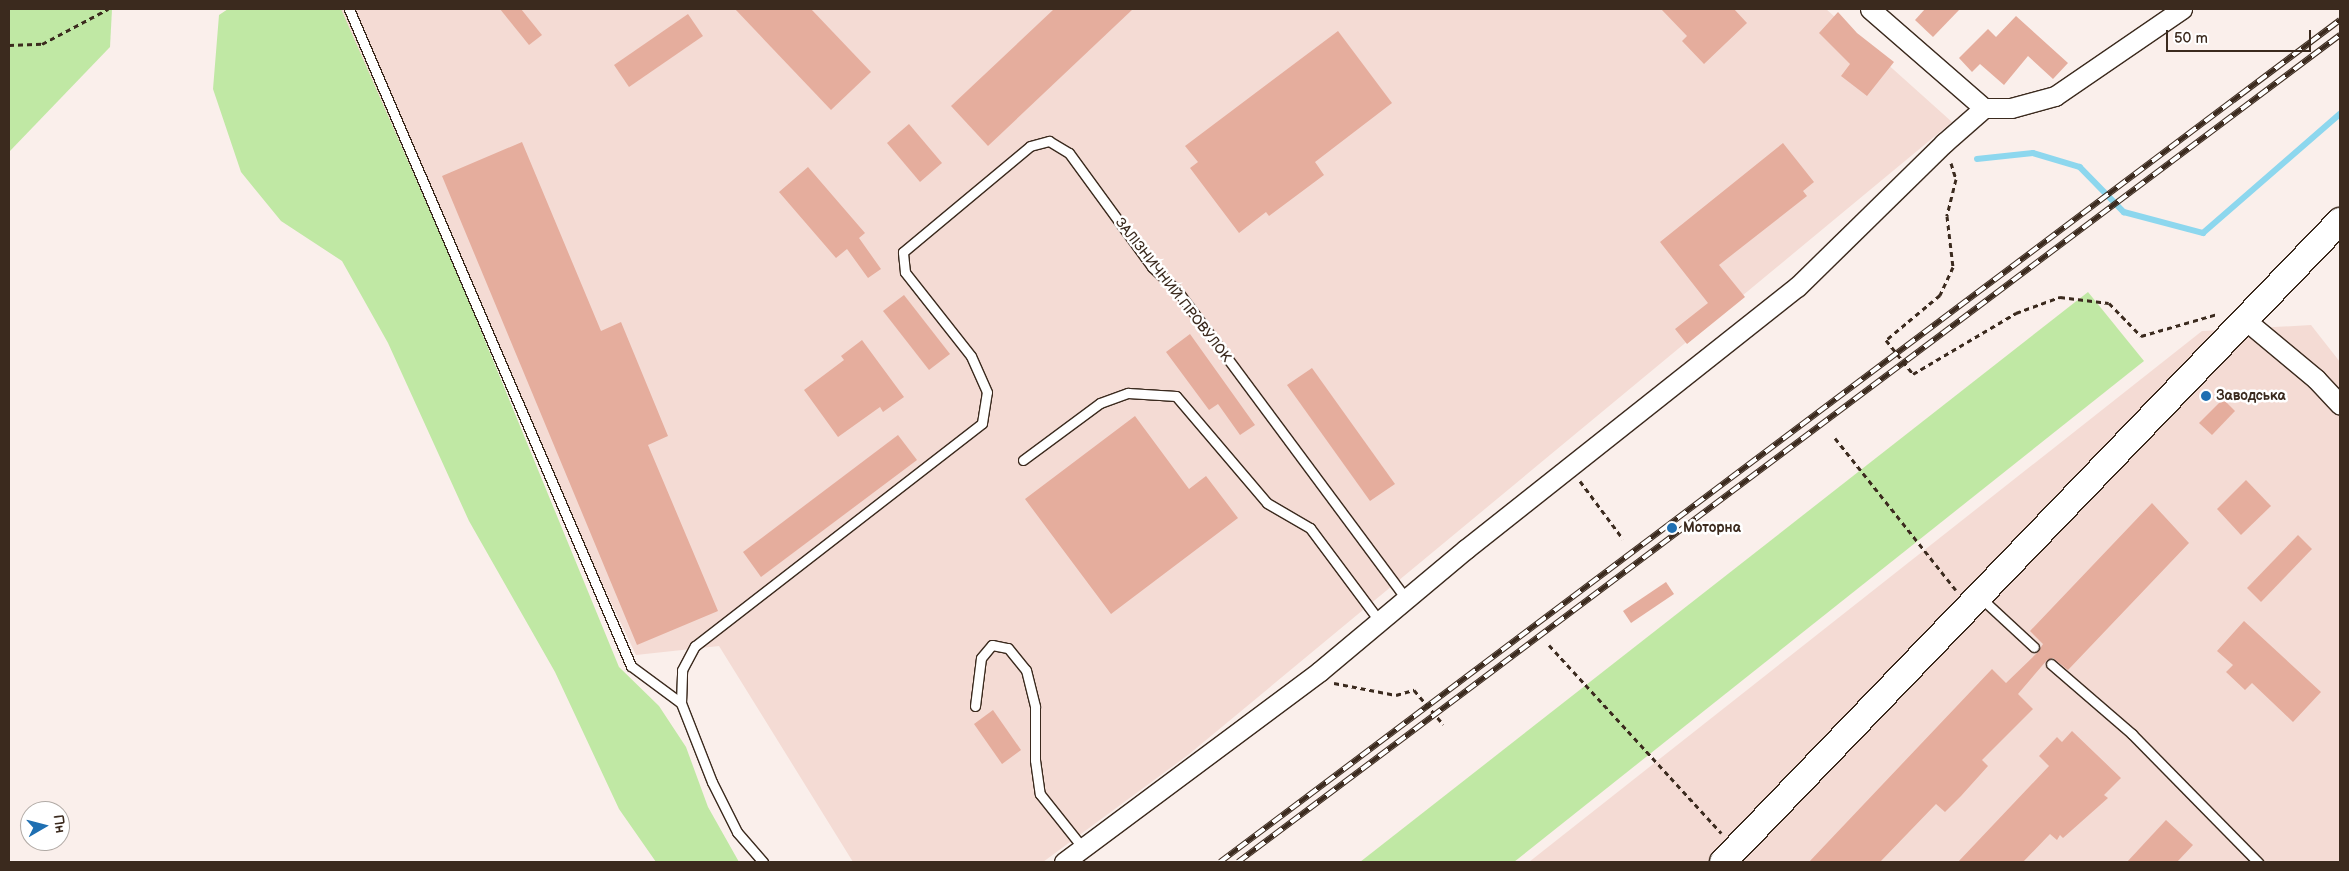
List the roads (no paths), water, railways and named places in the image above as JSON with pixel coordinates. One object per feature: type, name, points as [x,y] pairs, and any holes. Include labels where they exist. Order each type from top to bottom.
[{"type":"main road","points":[[1729,856],[2340,221]]},
{"type":"street","points":[[1870,9],[1984,108],[2011,108],[2055,96],[2182,9]]},
{"type":"street","points":[[1064,862],[1320,671],[1570,467],[1798,287],[1944,143],[1984,108]]},
{"type":"street","points":[[2244,319],[2316,379],[2340,405]]},
{"type":"lane","points":[[349,9],[631,666],[682,703],[721,799],[738,832],[763,862]]},
{"type":"lane","name":"ЗАЛІЗНИЧНИЙ ПРОВУЛОК","points":[[682,703],[682,670],[695,646],[982,423],[987,392],[971,356],[905,272],[902,261],[903,252],[1030,146],[1049,141],[1069,153],[1152,267],[1176,289],[1407,600]]},
{"type":"lane","points":[[1023,460],[1100,403],[1128,393],[1176,396],[1267,503],[1310,528],[1380,622]]},
{"type":"lane","points":[[1974,601],[2034,647]]},
{"type":"lane","points":[[975,706],[981,658],[992,644],[1008,648],[1026,670],[1035,707],[1035,760],[1040,794],[1083,848]]},
{"type":"lane","points":[[2051,664],[2132,734],[2258,862]]},
{"type":"waterway","points":[[1977,159],[2033,153],[2080,167],[2124,212],[2203,233],[2340,114]]},
{"type":"railway","points":[[1220,862],[2340,20]]},
{"type":"railway","points":[[1238,862],[2340,35]]},
{"type":"place","name":"Заводська","points":[[2206,396]]},
{"type":"place","name":"Моторна","points":[[1672,528]]}]
